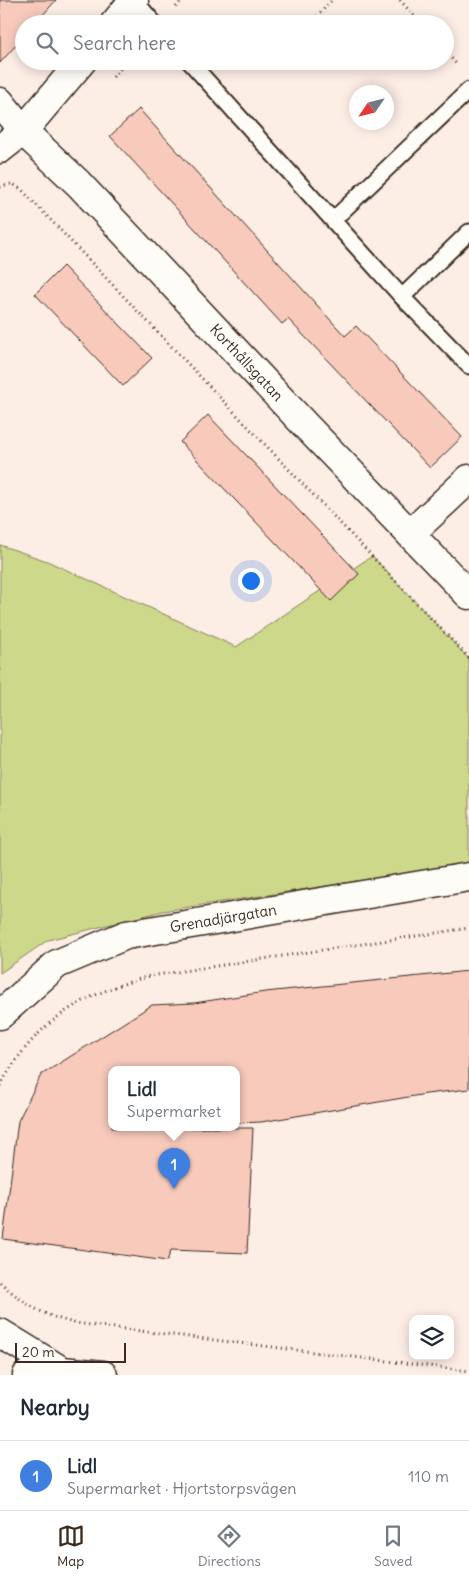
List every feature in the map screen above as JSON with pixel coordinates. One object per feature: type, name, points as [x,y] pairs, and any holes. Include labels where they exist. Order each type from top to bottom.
[{"type":"street","points":[[122,15],[134,0]]},
{"type":"street","points":[[0,149],[23,131],[74,70]]},
{"type":"street","name":"Korthållsgatan","points":[[0,102],[23,131],[78,183],[469,595]]},
{"type":"street","points":[[410,534],[469,479]]},
{"type":"street","name":"Grenadjärgatan","points":[[0,1015],[57,964],[126,935],[469,877]]},
{"type":"street","points":[[0,1334],[62,1371]]},
{"type":"street","points":[[27,1375],[62,1371],[103,1375]]},
{"type":"lane","points":[[134,0],[147,15]]},
{"type":"lane","points":[[197,70],[402,297],[469,366]]},
{"type":"lane","points":[[332,220],[469,90]]},
{"type":"lane","points":[[402,297],[469,232]]},
{"type":"path","points":[[318,15],[332,0]]},
{"type":"path","points":[[400,0],[413,15]]},
{"type":"path","points":[[0,187],[14,184],[22,190],[469,658]]},
{"type":"path","points":[[0,1086],[24,1049],[45,1026],[91,996],[118,984],[150,976],[469,928]]},
{"type":"path","points":[[0,1282],[37,1310],[54,1318],[75,1323],[469,1371]]},
{"type":"green space","points":[[0,545],[47,561],[236,647],[372,556],[469,659],[469,864],[163,911],[48,940],[0,973]]},
{"type":"building","points":[[0,0],[56,0],[43,15],[15,15],[15,46],[0,63]]},
{"type":"building","points":[[139,109],[345,336],[356,326],[462,437],[430,468],[288,319],[282,324],[110,136]]},
{"type":"building","points":[[63,266],[152,358],[123,386],[35,294]]},
{"type":"building","points":[[208,415],[359,574],[331,601],[180,442]]},
{"type":"building","points":[[469,971],[469,1089],[426,1094],[261,1122],[240,1123],[240,1066],[108,1066],[108,1131],[240,1131],[240,1128],[253,1128],[247,1253],[171,1250],[167,1261],[3,1239],[18,1121],[41,1075],[152,1005],[194,1003],[265,992]]},
{"type":"place","name":"Lidl","points":[[174,1189]]}]
